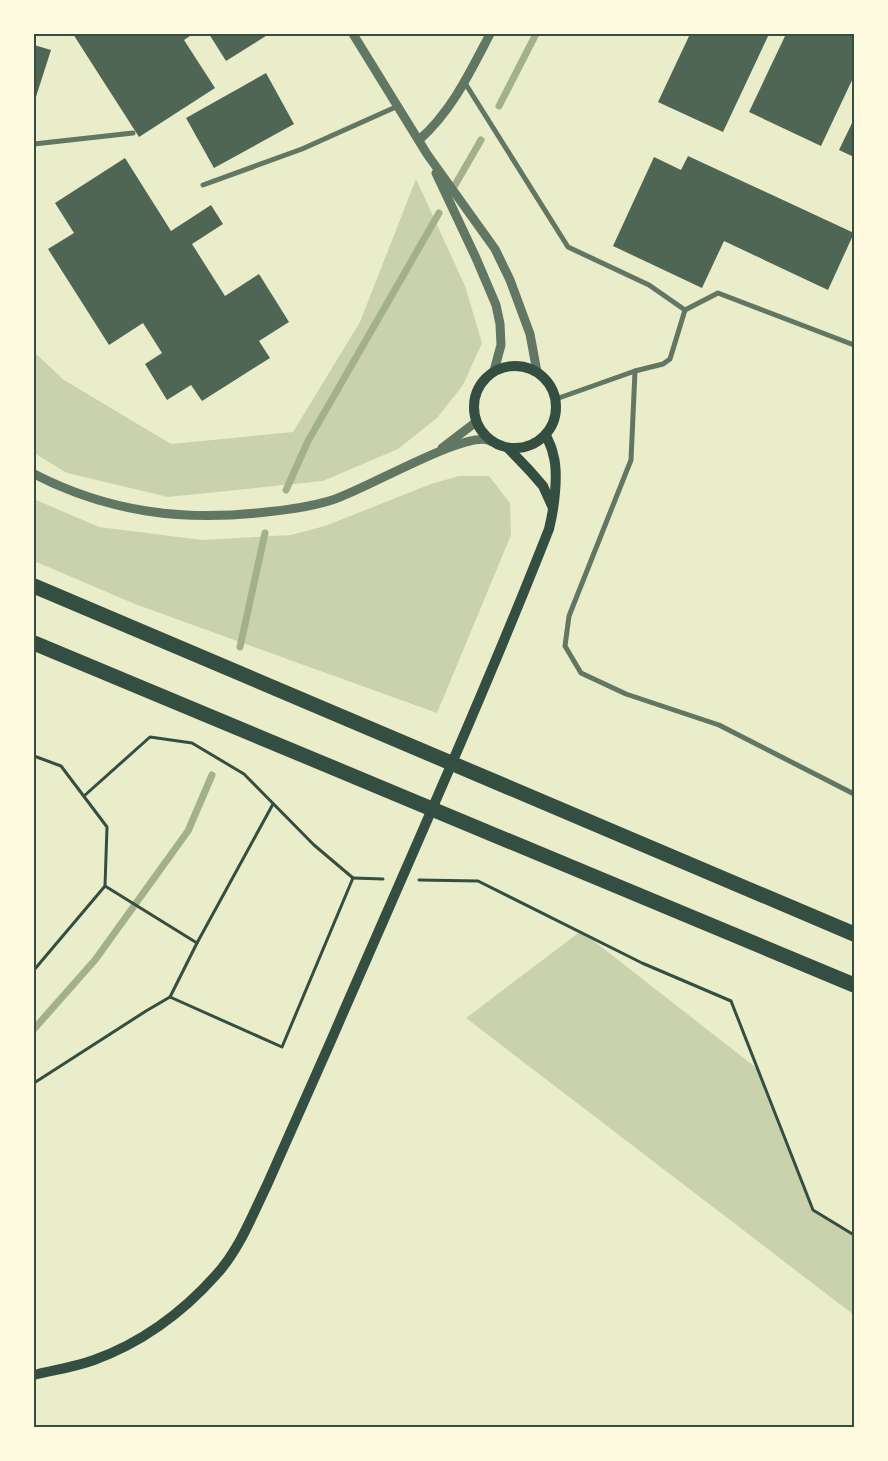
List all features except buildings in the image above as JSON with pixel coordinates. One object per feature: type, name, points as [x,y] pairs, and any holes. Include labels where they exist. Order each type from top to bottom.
[{"type":"highway","points":[[34,586],[854,934]]},
{"type":"highway","points":[[34,643],[854,986]]},
{"type":"main road","points":[[516,365],[527,367],[537,372],[549,384],[556,399],[553,425],[546,435],[528,447],[508,448],[490,441],[476,422],[473,408],[476,393],[483,381],[494,371],[516,365]]},
{"type":"main road","points":[[34,1375],[94,1360],[126,1345],[159,1326],[191,1300],[217,1274],[234,1252],[251,1220],[296,1121],[492,669],[549,528],[554,508],[554,455],[546,435]]},
{"type":"main road","points":[[508,448],[543,486],[554,508]]},
{"type":"street","points":[[353,34],[418,140],[495,249],[510,280],[530,334],[537,372]]},
{"type":"street","points":[[418,140],[430,130],[450,105],[465,82],[490,34]]},
{"type":"street","points":[[465,82],[568,247],[649,286],[684,310]]},
{"type":"street","points":[[203,185],[302,149],[398,106]]},
{"type":"street","points":[[34,144],[133,133]]},
{"type":"street","points":[[428,154],[496,305],[500,324],[501,345],[494,371]]},
{"type":"street","points":[[556,399],[636,371],[663,364],[670,359],[684,310],[718,293],[854,346]]},
{"type":"street","points":[[636,371],[631,460],[569,616],[564,646],[581,673],[626,694],[719,725],[854,794]]},
{"type":"street","points":[[438,451],[476,422]]},
{"type":"street","points":[[34,474],[84,496],[117,506],[162,514],[205,517],[249,514],[296,509],[330,501],[366,487],[438,451],[470,441],[486,439],[490,441]]},
{"type":"path","points":[[84,796],[150,737],[192,743],[244,774],[314,845],[353,878],[392,879]]},
{"type":"path","points":[[34,756],[61,766],[107,828],[106,886],[34,970]]},
{"type":"path","points":[[34,1083],[170,997],[197,943],[273,804]]},
{"type":"path","points":[[170,997],[282,1047],[353,878]]},
{"type":"path","points":[[411,880],[478,881],[642,963],[731,1002],[813,1210],[854,1235]]},
{"type":"path","points":[[106,886],[197,943]]},
{"type":"green space","points":[[416,179],[465,286],[482,343],[463,385],[437,418],[398,449],[323,481],[168,497],[67,473],[34,453],[34,352],[64,380],[171,444],[293,432],[360,322]]},
{"type":"green space","points":[[459,476],[489,476],[510,503],[511,535],[437,713],[135,604],[34,561],[34,499],[99,527],[202,540],[291,535],[325,526],[431,484]]},
{"type":"green space","points":[[581,931],[759,1070],[813,1210],[854,1235],[854,1315],[466,1018]]},
{"type":"waterway","points":[[499,106],[536,34]]},
{"type":"waterway","points":[[455,185],[481,140]]},
{"type":"waterway","points":[[286,490],[308,441],[439,213]]},
{"type":"waterway","points":[[240,647],[265,533]]},
{"type":"waterway","points":[[34,1029],[95,960],[188,831],[212,775]]}]
